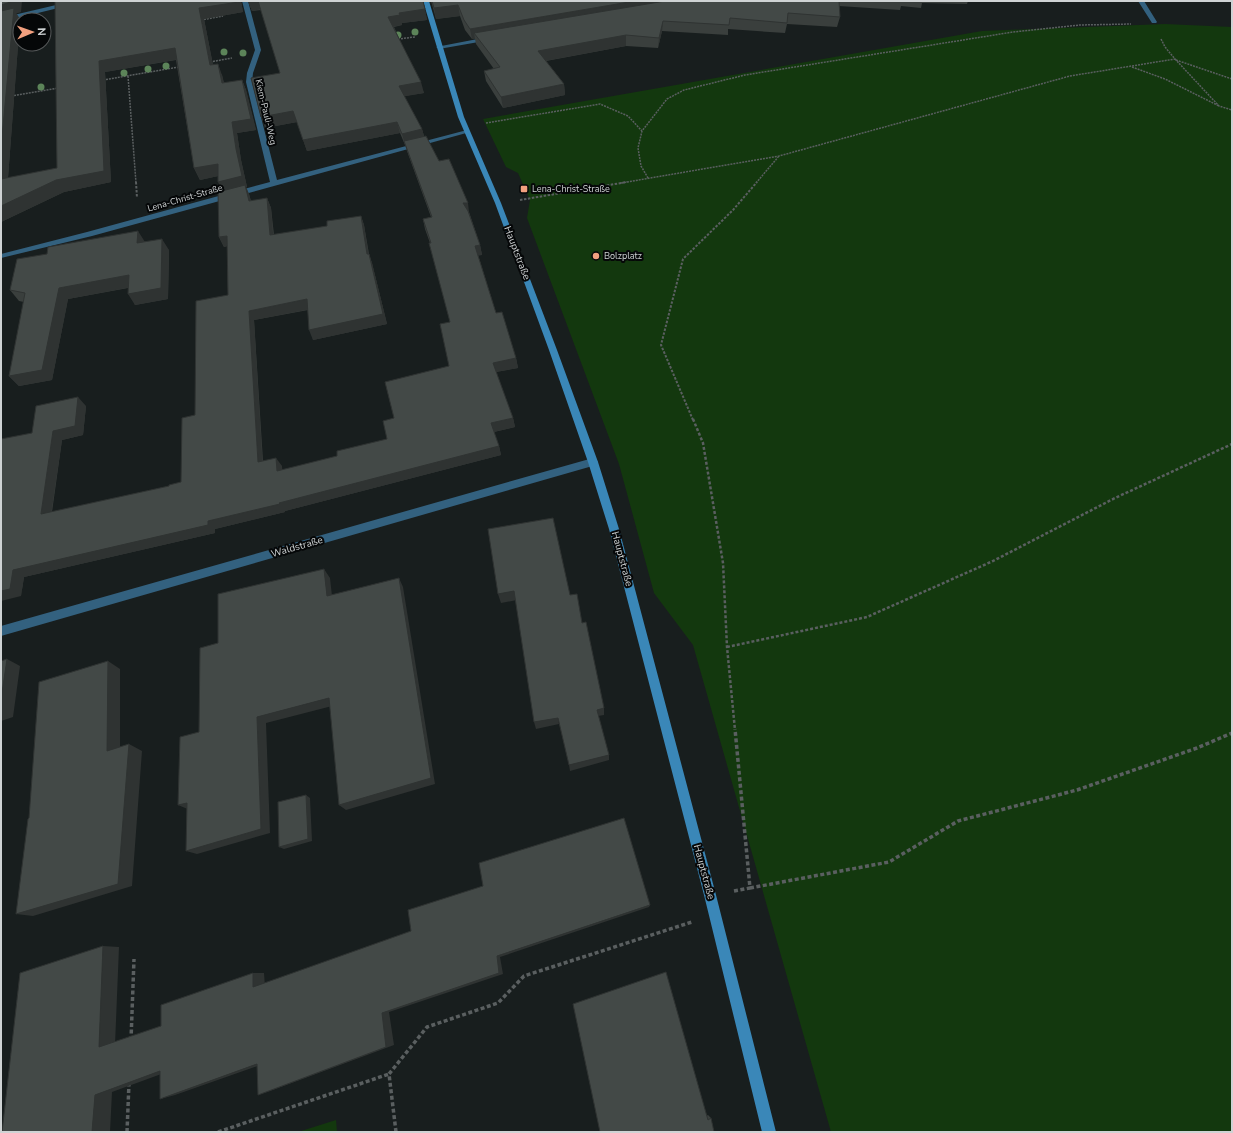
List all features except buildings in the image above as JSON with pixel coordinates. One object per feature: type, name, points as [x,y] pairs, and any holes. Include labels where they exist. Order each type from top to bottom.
[{"type":"street","points":[[1,20],[63,4],[84,1]]},
{"type":"street","name":"Kiem-Pauli-Weg","points":[[245,1],[258,50],[257,58],[249,73],[249,82],[274,183]]},
{"type":"street","name":"Hauptstraße","points":[[426,1],[439,47],[466,129],[498,203],[553,350],[593,462],[614,529],[710,895],[769,1132]]},
{"type":"street","points":[[1140,1],[1154,22]]},
{"type":"street","points":[[439,47],[496,37]]},
{"type":"street","name":"Lena-Christ-Straße","points":[[1,256],[142,220],[466,129]]},
{"type":"street","name":"Waldstraße","points":[[1,631],[593,462]]},
{"type":"path","points":[[200,20],[223,16]]},
{"type":"path","points":[[648,178],[641,166],[638,148],[642,130],[667,99],[684,90],[745,75],[1013,32],[1080,25],[1154,22],[1165,47],[1219,106]]},
{"type":"path","points":[[394,40],[416,36]]},
{"type":"path","points":[[209,62],[231,58],[257,58]]},
{"type":"path","points":[[498,203],[779,156],[1070,76],[1175,59],[1232,79]]},
{"type":"path","points":[[1131,66],[1165,79],[1219,106],[1232,110]]},
{"type":"path","points":[[97,82],[179,67]]},
{"type":"path","points":[[128,76],[137,201],[142,220]]},
{"type":"path","points":[[6,97],[66,87]]},
{"type":"path","points":[[466,129],[600,104],[628,116],[642,130]]},
{"type":"path","points":[[750,888],[727,647],[723,563],[703,443],[660,345],[683,259],[732,210],[779,156]]},
{"type":"path","points":[[727,647],[867,617],[993,561],[1115,498],[1232,444]]},
{"type":"path","points":[[710,895],[889,862],[958,821],[1077,790],[1198,748],[1232,733]]},
{"type":"path","points":[[218,1132],[389,1074],[427,1027],[498,1003],[524,976],[667,930]]},
{"type":"path","points":[[130,1045],[134,959]]},
{"type":"path","points":[[389,1074],[396,1132]]},
{"type":"path","points":[[127,1132],[129,1077]]},
{"type":"green space","points":[[1165,24],[1232,27],[1232,1132],[831,1132],[693,645],[654,593],[619,464],[527,218],[530,200],[518,173],[506,167],[483,119],[982,31]]},
{"type":"green space","points":[[336,1120],[337,1132],[298,1132]]},
{"type":"place","name":"Lena-Christ-Straße","points":[[524,189]]},
{"type":"place","name":"Bolzplatz","points":[[596,256]]}]
